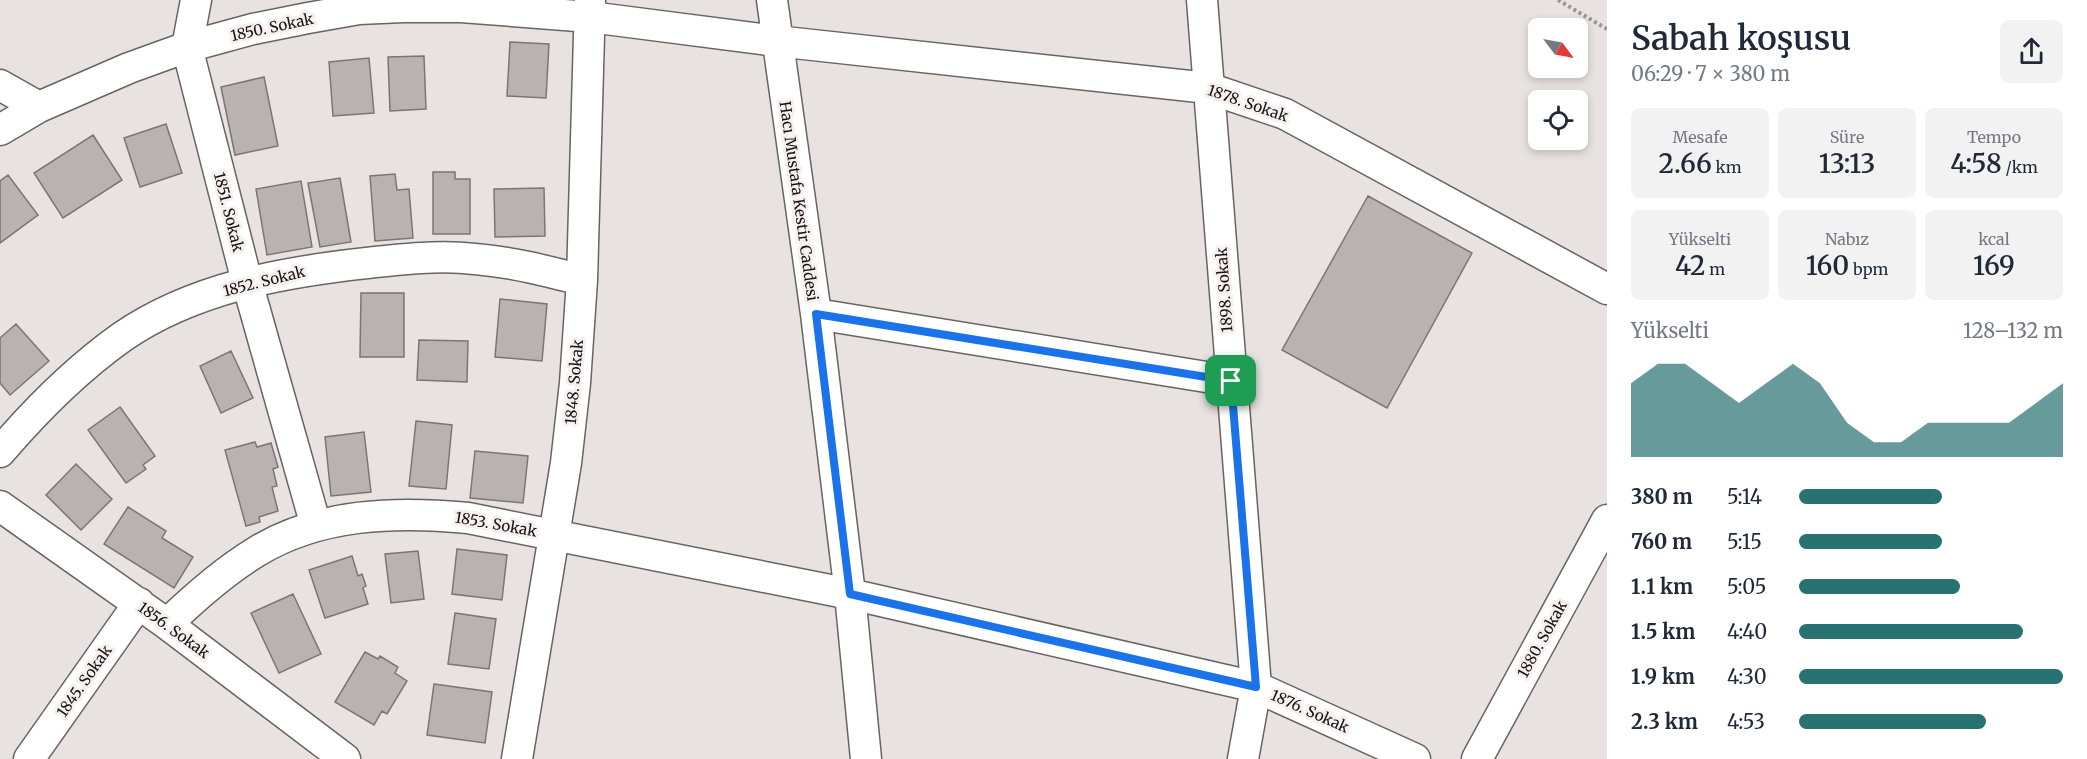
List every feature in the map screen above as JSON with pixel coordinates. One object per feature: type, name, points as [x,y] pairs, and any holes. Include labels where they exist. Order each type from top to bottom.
[{"type":"street","name":"1851. Sokak","points":[[196,0],[187,47],[247,282],[316,526]]},
{"type":"street","name":"Hacı Mustafa Kestir Caddesi","points":[[772,0],[816,314],[850,594],[866,759]]},
{"type":"street","name":"1898. Sokak","points":[[1202,0],[1256,687],[1243,759]]},
{"type":"street","name":"1850. Sokak","points":[[0,130],[39,107],[129,68],[187,47],[253,29],[359,9],[590,8],[776,40]]},
{"type":"street","name":"1848. Sokak","points":[[517,759],[567,463],[582,280],[590,8]]},
{"type":"street","name":"1878. Sokak","points":[[776,40],[1208,88],[1285,114],[1607,289]]},
{"type":"street","points":[[0,85],[39,107]]},
{"type":"street","name":"1852. Sokak","points":[[0,452],[51,398],[123,337],[158,316],[247,282],[306,269],[398,259],[436,258],[474,258],[515,264],[582,280]]},
{"type":"street","points":[[816,314],[1231,381]]},
{"type":"street","name":"1856. Sokak","points":[[0,506],[139,603],[345,759]]},
{"type":"street","name":"1853. Sokak","points":[[167,624],[208,586],[258,550],[316,526],[358,518],[434,515],[468,518],[850,594]]},
{"type":"street","name":"1880. Sokak","points":[[1477,759],[1607,520]]},
{"type":"street","name":"1876. Sokak","points":[[850,594],[1256,687],[1415,759]]},
{"type":"street","name":"1845. Sokak","points":[[29,759],[139,603]]},
{"type":"path","points":[[1558,0],[1607,28]]},
{"type":"building","points":[[510,42],[549,44],[546,98],[507,96]]},
{"type":"building","points":[[424,56],[426,109],[390,111],[388,57]]},
{"type":"building","points":[[369,58],[374,113],[333,116],[329,62]]},
{"type":"building","points":[[264,77],[278,146],[235,155],[221,87]]},
{"type":"building","points":[[166,124],[182,173],[140,187],[124,138]]},
{"type":"building","points":[[93,135],[122,180],[63,218],[34,173]]},
{"type":"building","points":[[433,172],[455,172],[455,179],[470,179],[470,234],[433,234]]},
{"type":"building","points":[[395,174],[397,190],[409,189],[413,238],[375,241],[370,176]]},
{"type":"building","points":[[8,175],[38,215],[0,243],[0,181]]},
{"type":"building","points":[[340,178],[351,242],[320,247],[308,183]]},
{"type":"building","points":[[301,181],[312,247],[267,255],[256,189]]},
{"type":"building","points":[[544,188],[545,236],[495,237],[494,189]]},
{"type":"building","points":[[1368,196],[1472,253],[1387,408],[1282,350]]},
{"type":"building","points":[[361,293],[404,293],[404,357],[360,357]]},
{"type":"building","points":[[500,299],[547,304],[542,361],[495,357]]},
{"type":"building","points":[[16,324],[49,361],[10,395],[0,383],[0,338]]},
{"type":"building","points":[[419,340],[468,341],[467,382],[417,380]]},
{"type":"building","points":[[231,351],[253,398],[221,413],[200,366]]},
{"type":"building","points":[[120,407],[155,456],[143,465],[146,469],[126,483],[88,430]]},
{"type":"building","points":[[416,421],[452,425],[446,489],[409,486]]},
{"type":"building","points":[[364,432],[371,492],[331,496],[325,437]]},
{"type":"building","points":[[255,442],[257,447],[271,443],[278,467],[273,469],[277,486],[272,487],[278,511],[259,517],[260,522],[246,526],[225,450]]},
{"type":"building","points":[[475,451],[528,456],[523,503],[470,498]]},
{"type":"building","points":[[76,464],[112,499],[81,530],[46,495]]},
{"type":"building","points":[[128,507],[166,531],[162,538],[193,557],[174,588],[104,544]]},
{"type":"building","points":[[457,549],[507,555],[502,600],[452,594]]},
{"type":"building","points":[[418,551],[424,599],[391,603],[385,554]]},
{"type":"building","points":[[352,556],[358,576],[362,574],[366,586],[363,588],[368,604],[325,618],[309,570]]},
{"type":"building","points":[[293,594],[321,654],[279,673],[251,613]]},
{"type":"building","points":[[455,613],[496,619],[489,669],[448,664]]},
{"type":"building","points":[[365,652],[378,659],[380,656],[398,667],[395,673],[407,681],[387,714],[382,711],[374,725],[335,702]]},
{"type":"building","points":[[434,684],[492,692],[485,743],[427,735]]},
{"type":"route","points":[[816,314],[1231,381],[1256,687],[850,594],[816,314]]}]
